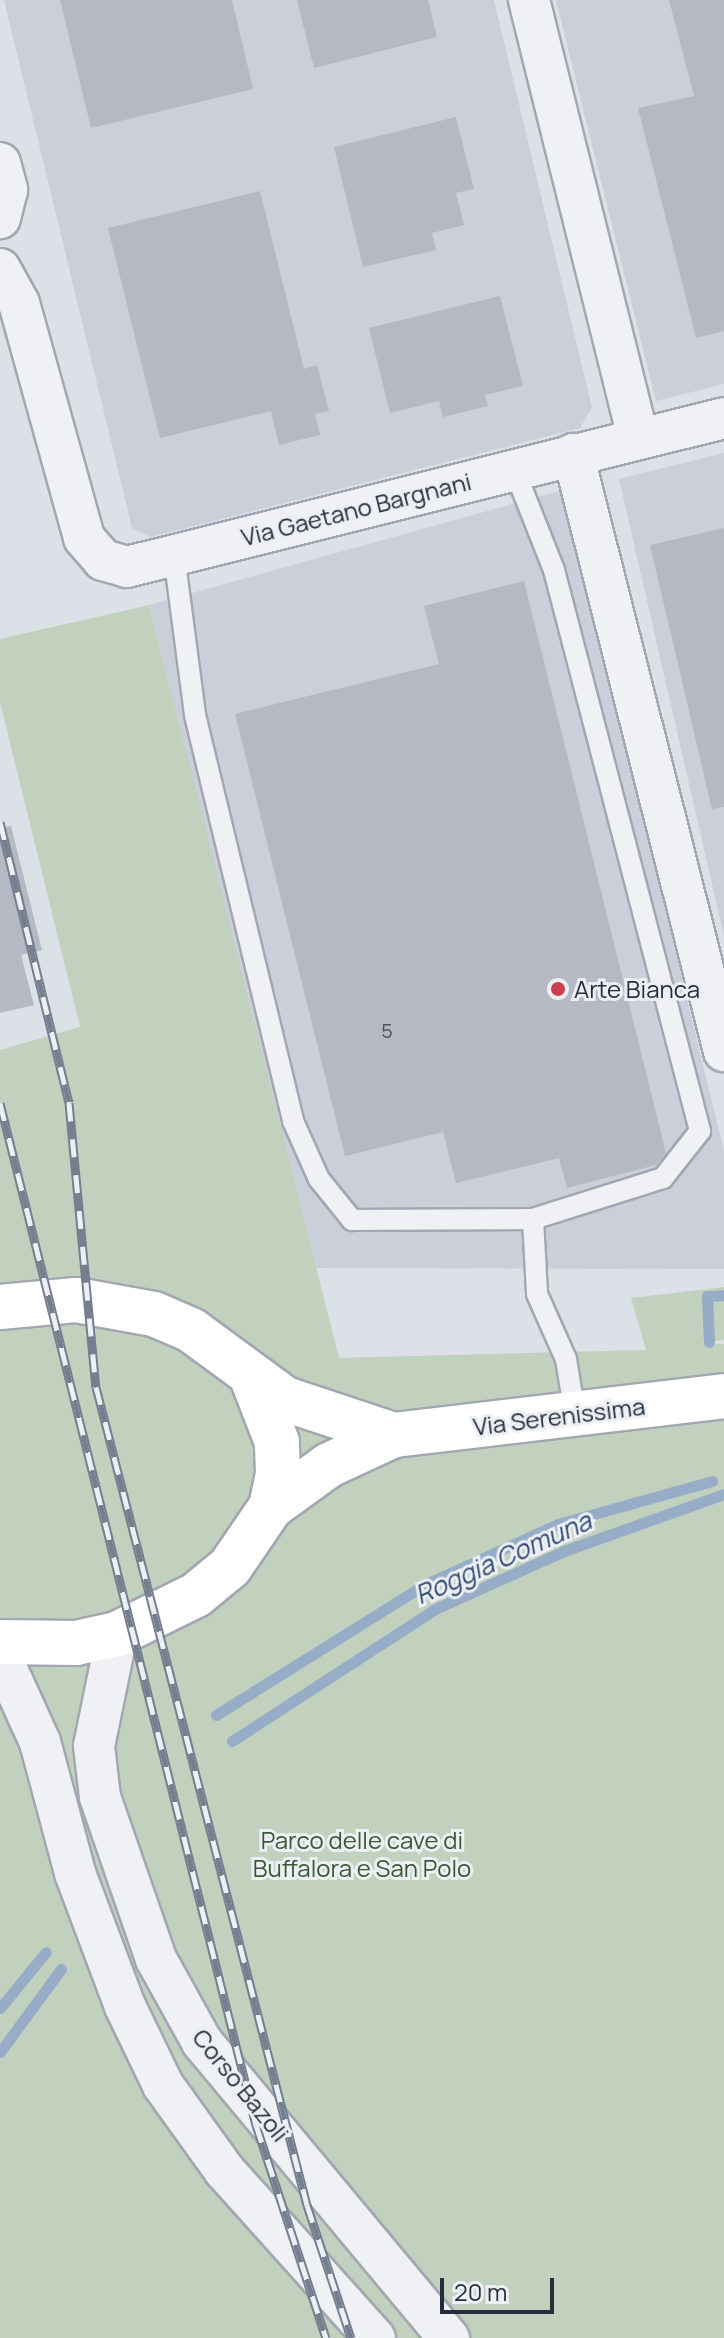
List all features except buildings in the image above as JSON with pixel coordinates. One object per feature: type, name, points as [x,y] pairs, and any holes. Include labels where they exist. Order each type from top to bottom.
[{"type":"main road","name":"Via Serenissima","points":[[0,1307],[76,1300],[154,1314],[191,1330],[253,1380],[320,1414],[394,1435]]},
{"type":"main road","name":"Via Serenissima","points":[[0,1642],[76,1643],[117,1634],[196,1595],[254,1539],[271,1507],[277,1442],[253,1380]]},
{"type":"main road","name":"Via Serenissima","points":[[271,1507],[329,1465],[394,1435],[724,1396]]},
{"type":"street","points":[[529,0],[638,437]]},
{"type":"street","points":[[0,163],[7,190],[0,218]]},
{"type":"street","name":"Via Gaetano Bargnani","points":[[0,269],[19,303],[84,538],[103,560],[127,567],[724,418]]},
{"type":"street","points":[[573,454],[724,1051]]},
{"type":"street","name":"Corso Bazoli","points":[[117,1634],[94,1746],[100,1797],[156,1959],[202,2042],[449,2338]]},
{"type":"street","points":[[0,1654],[40,1742],[75,1873],[163,2085],[224,2170],[375,2338]]},
{"type":"lane","points":[[174,555],[195,715],[293,1121],[319,1179],[352,1220],[533,1219],[663,1178],[700,1131],[554,570],[514,469]]},
{"type":"lane","points":[[533,1219],[537,1294],[566,1359],[575,1414]]},
{"type":"shaded area","points":[[4,0],[494,0],[592,408],[580,428],[150,537],[132,528]]},
{"type":"shaded area","points":[[556,0],[724,0],[724,384],[656,401]]},
{"type":"shaded area","points":[[724,453],[724,936],[619,479]]},
{"type":"shaded area","points":[[563,490],[724,1151],[724,1269],[312,1268],[149,605]]},
{"type":"green space","name":"Parco delle cave di Buffalora e San Polo","points":[[149,605],[339,1358],[646,1350],[631,1298],[724,1287],[724,1340],[701,1343],[724,1344],[724,2338],[0,2338],[0,1050],[80,1027],[0,702],[0,639]]},
{"type":"waterway","points":[[709,1342],[707,1296],[724,1295]]},
{"type":"waterway","points":[[216,1715],[424,1585],[558,1524],[712,1481]]},
{"type":"waterway","name":"Roggia Comuna","points":[[232,1741],[435,1609],[564,1551],[724,1494]]},
{"type":"waterway","points":[[0,2008],[46,1952]]},
{"type":"waterway","name":"Roggia Comuna","points":[[0,2052],[61,1969]]},
{"type":"railway","points":[[0,822],[69,1103],[96,1387],[307,2205],[351,2338]]},
{"type":"railway","points":[[0,1103],[256,2125],[326,2338]]},
{"type":"place","name":"Arte Bianca","points":[[558,989]]}]
